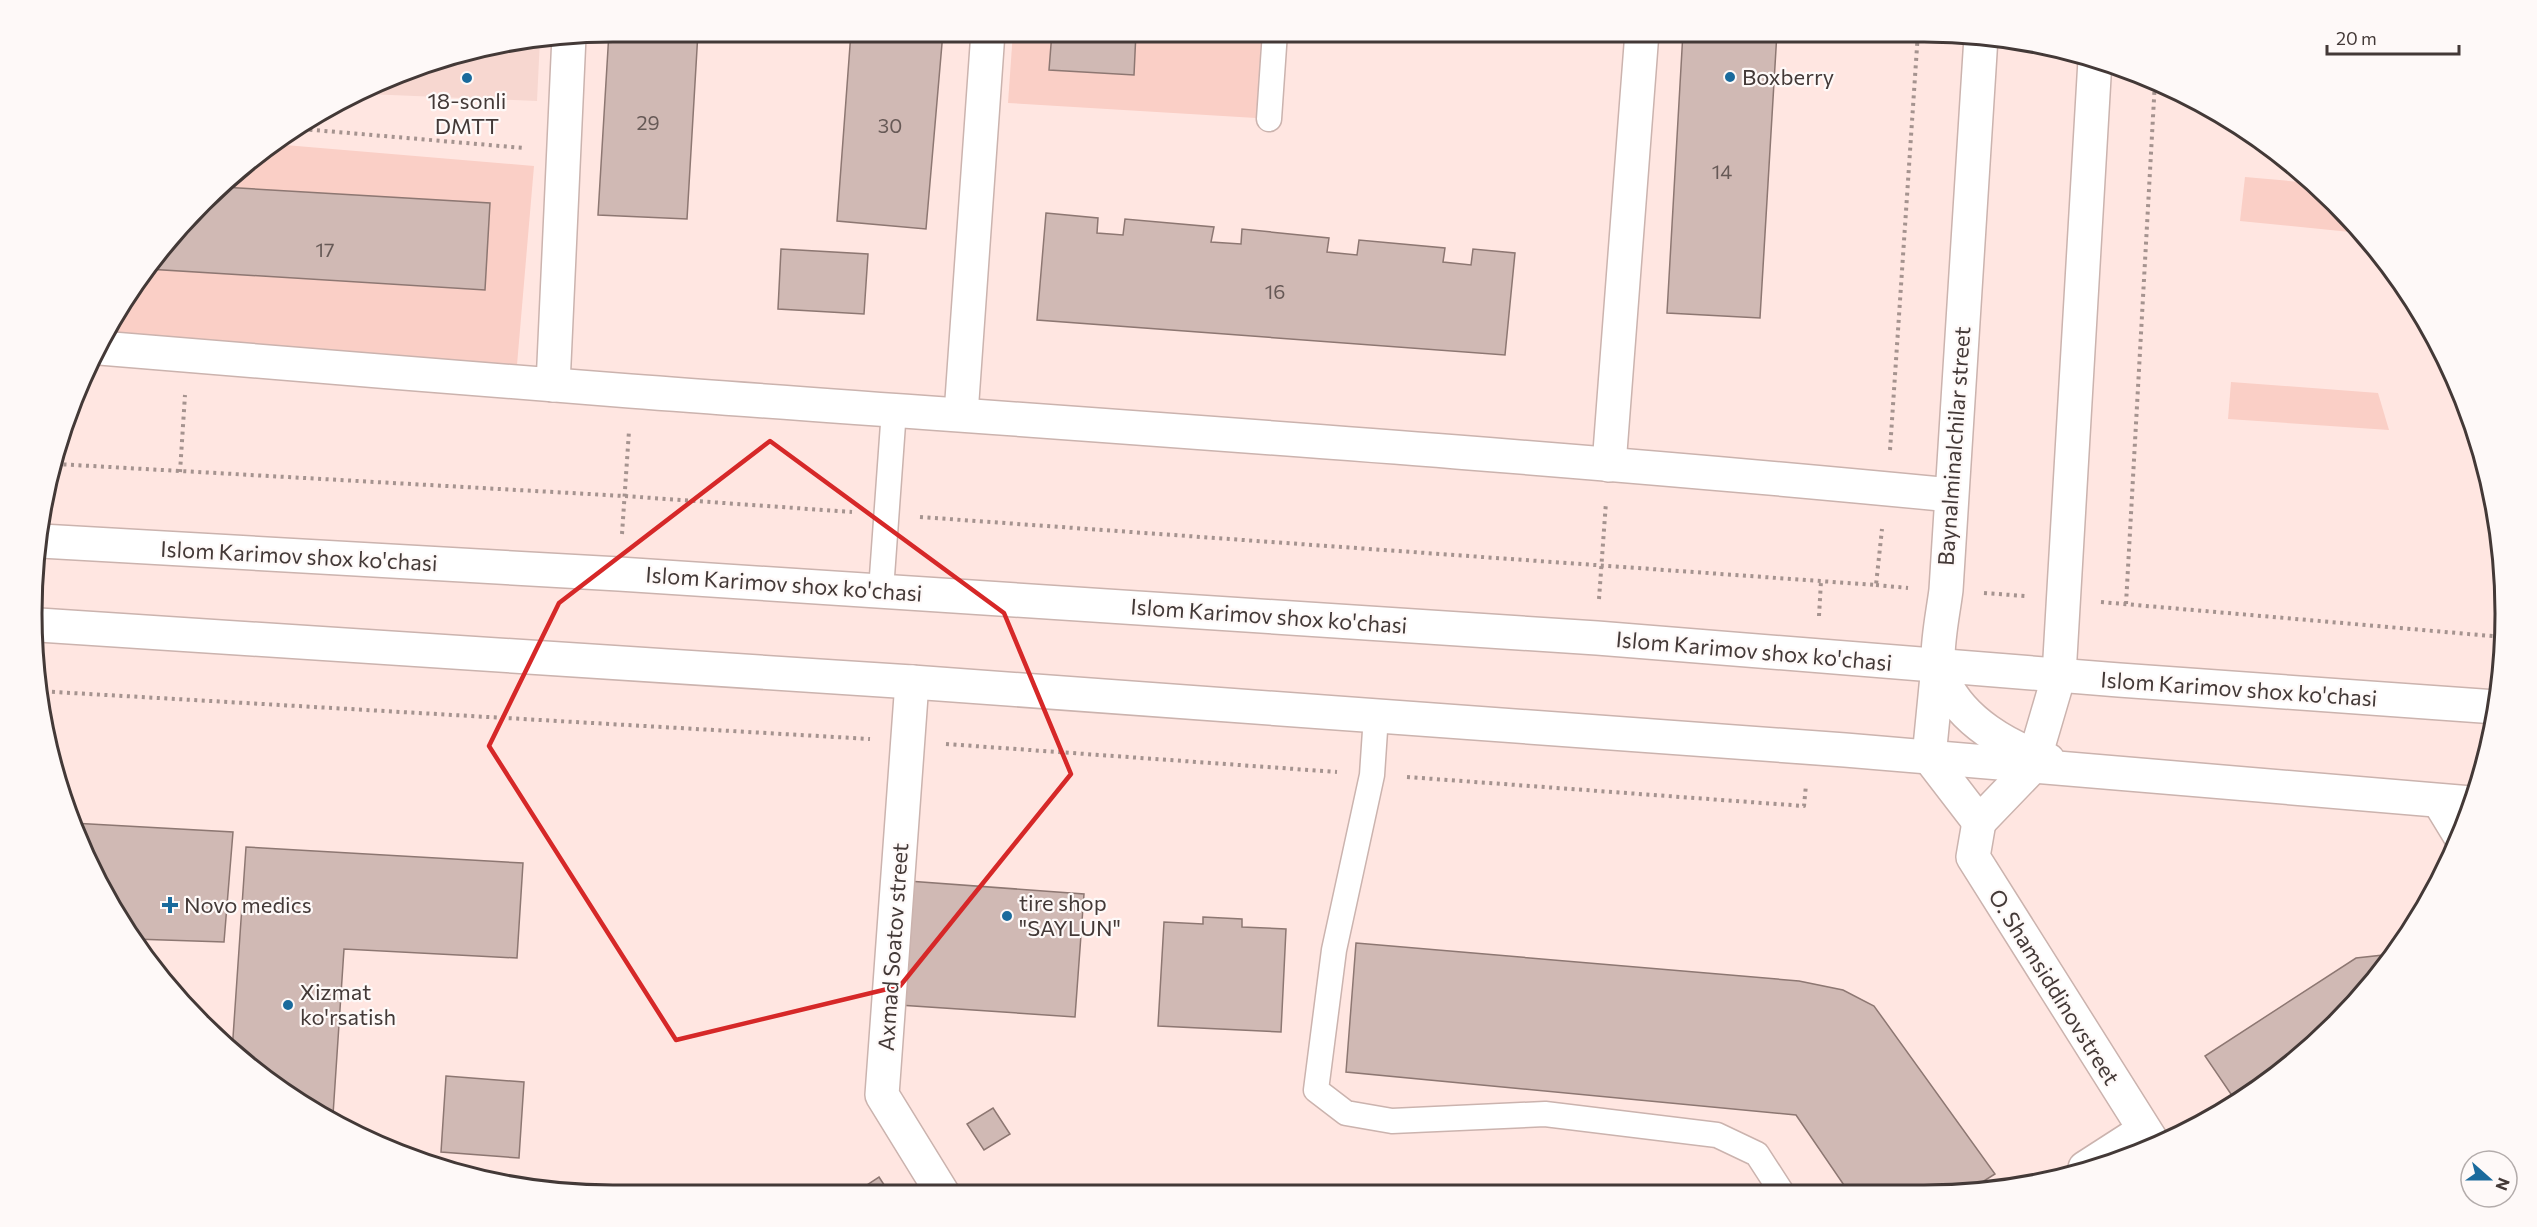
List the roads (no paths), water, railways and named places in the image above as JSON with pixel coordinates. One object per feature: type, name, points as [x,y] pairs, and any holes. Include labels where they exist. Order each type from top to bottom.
[{"type":"main road","points":[[961,414],[987,42]]},
{"type":"main road","points":[[1609,465],[1641,42]]},
{"type":"main road","points":[[553,385],[569,44]]},
{"type":"main road","name":"Baynalminalchilar street","points":[[1929,757],[1946,590],[1980,45]]},
{"type":"main road","points":[[1929,757],[1979,822],[2035,762],[2059,675],[2094,68]]},
{"type":"main road","points":[[108,349],[553,385],[961,414],[1609,465],[1951,495]]},
{"type":"main road","name":"Islom Karimov shox ko'chasi","points":[[47,541],[881,590],[1597,638],[2487,707]]},
{"type":"main road","points":[[42,625],[912,682],[1929,757],[2035,762],[2085,772],[2463,802]]},
{"type":"main road","points":[[1938,666],[1947,688],[1961,708],[1982,727],[2035,762]]},
{"type":"main road","name":"Axmad Soatov street","points":[[912,682],[882,1095],[937,1185]]},
{"type":"main road","name":"O. Shamsiddinovstreet","points":[[1979,822],[1973,857],[2149,1138]]},
{"type":"lane","points":[[1269,119],[1274,42]]},
{"type":"lane","points":[[881,590],[894,410]]},
{"type":"lane","points":[[1376,716],[1372,775],[1334,950],[1316,1090],[1346,1113],[1392,1121],[1545,1114],[1717,1135],[1757,1154],[1777,1185]]},
{"type":"lane","points":[[2433,800],[2452,831]]},
{"type":"place","name":"Boxberry","points":[[1730,77]]},
{"type":"place","name":"18-sonli DMTT","points":[[467,78]]},
{"type":"place","name":"Novo medics","points":[[170,905]]},
{"type":"place","name":"tire shop \"SAYLUN\"","points":[[1007,916]]},
{"type":"place","name":"Xizmat ko'rsatish","points":[[288,1005]]}]
